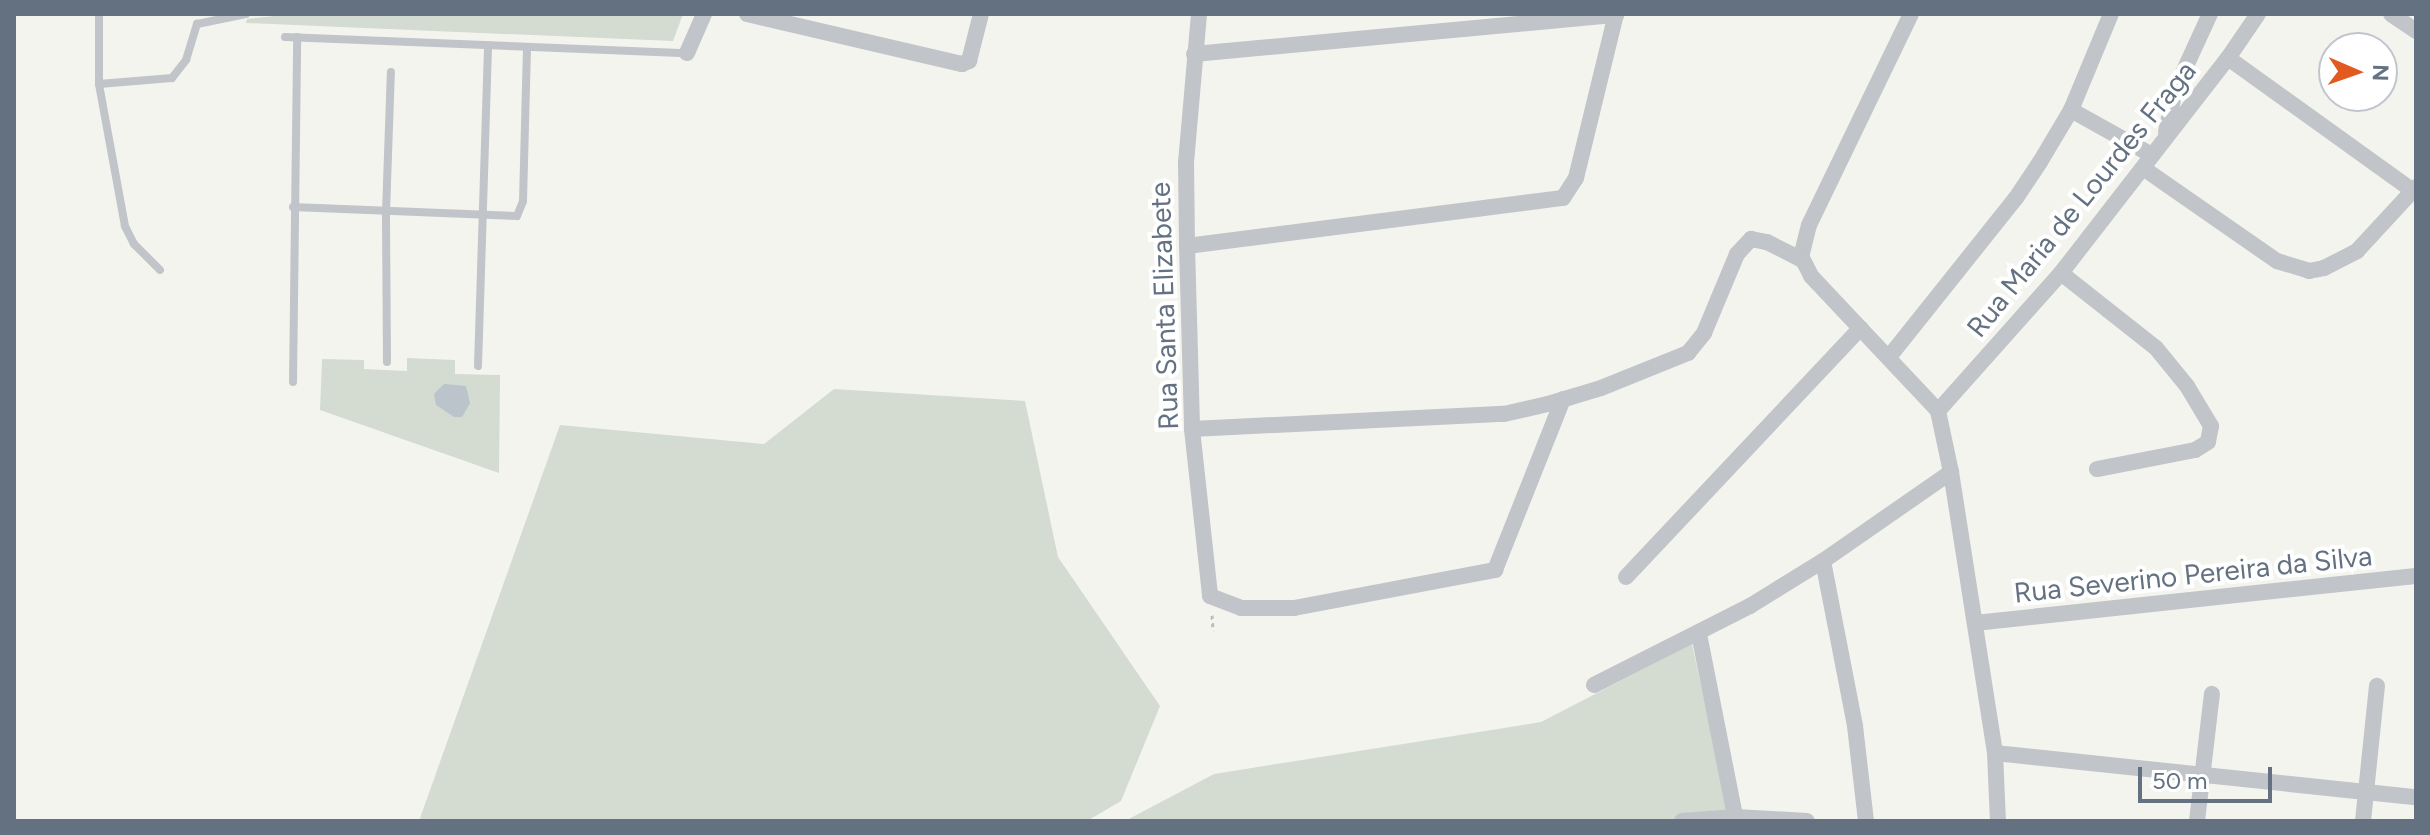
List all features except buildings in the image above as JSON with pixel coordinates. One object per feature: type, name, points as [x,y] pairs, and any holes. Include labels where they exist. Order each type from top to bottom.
[{"type":"street","points":[[687,53],[704,14]]},
{"type":"street","points":[[747,14],[954,63],[969,61],[981,14]]},
{"type":"street","name":"Rua Santa Elizabete","points":[[1199,14],[1186,162],[1187,246],[1192,429],[1210,596],[1241,608],[1294,608],[1351,600],[1495,570],[1563,399]]},
{"type":"street","points":[[1187,246],[1552,201],[1570,191],[1576,178],[1616,14],[1554,17],[1194,54]]},
{"type":"street","points":[[1801,259],[1809,225],[1911,14]]},
{"type":"street","points":[[1889,357],[2016,198],[2071,110],[2111,14]]},
{"type":"street","points":[[2165,136],[2175,90],[2210,14]]},
{"type":"street","name":"Rua Maria de Lourdes Fraga","points":[[1938,411],[2061,273],[2228,58],[2258,14]]},
{"type":"street","points":[[2391,14],[2416,31]]},
{"type":"street","points":[[2071,110],[2148,161],[2277,261],[2309,271],[2324,268],[2357,251],[2414,189],[2228,58]]},
{"type":"street","points":[[1192,429],[1504,414],[1601,388],[1688,353],[1704,333],[1737,254],[1751,239],[1767,242],[1801,259],[1811,276],[1938,411],[1951,472],[1995,753],[1998,821]]},
{"type":"street","points":[[2061,273],[2156,348],[2187,386],[2211,426],[2208,442],[2195,450],[2097,469]]},
{"type":"street","points":[[1626,577],[1861,328]]},
{"type":"street","points":[[1594,685],[1699,634],[1823,561],[1951,472]]},
{"type":"street","points":[[1823,561],[1855,726],[1866,821]]},
{"type":"street","name":"Rua Severino Pereira da Silva","points":[[1975,623],[2416,576]]},
{"type":"street","points":[[1699,634],[1736,819]]},
{"type":"street","points":[[2363,821],[2377,686]]},
{"type":"street","points":[[2197,821],[2205,774],[2212,694]]},
{"type":"street","points":[[1995,753],[2416,797]]},
{"type":"street","points":[[1682,821],[1807,821]]},
{"type":"lane","points":[[99,14],[99,84],[125,226],[134,244],[160,270]]},
{"type":"lane","points":[[99,84],[172,78],[181,71],[193,30],[201,18],[246,14]]},
{"type":"lane","points":[[285,37],[687,53]]},
{"type":"lane","points":[[293,382],[297,37]]},
{"type":"lane","points":[[478,366],[488,45]]},
{"type":"lane","points":[[293,207],[512,217],[523,210],[527,47]]},
{"type":"lane","points":[[387,362],[386,212],[391,72]]},
{"type":"shaded area","points":[[291,14],[683,14],[673,41],[246,23],[247,19]]},
{"type":"shaded area","points":[[407,358],[455,360],[455,374],[500,375],[499,473],[320,410],[322,359],[364,360],[364,369],[407,371]]},
{"type":"shaded area","points":[[444,384],[466,386],[470,403],[462,417],[454,417],[436,405],[434,394]]},
{"type":"shaded area","points":[[834,389],[1025,401],[1058,557],[1160,706],[1121,801],[1087,821],[419,821],[560,425],[764,444]]},
{"type":"shaded area","points":[[1692,644],[1728,811],[1661,821],[1125,821],[1214,774],[1541,722]]}]
